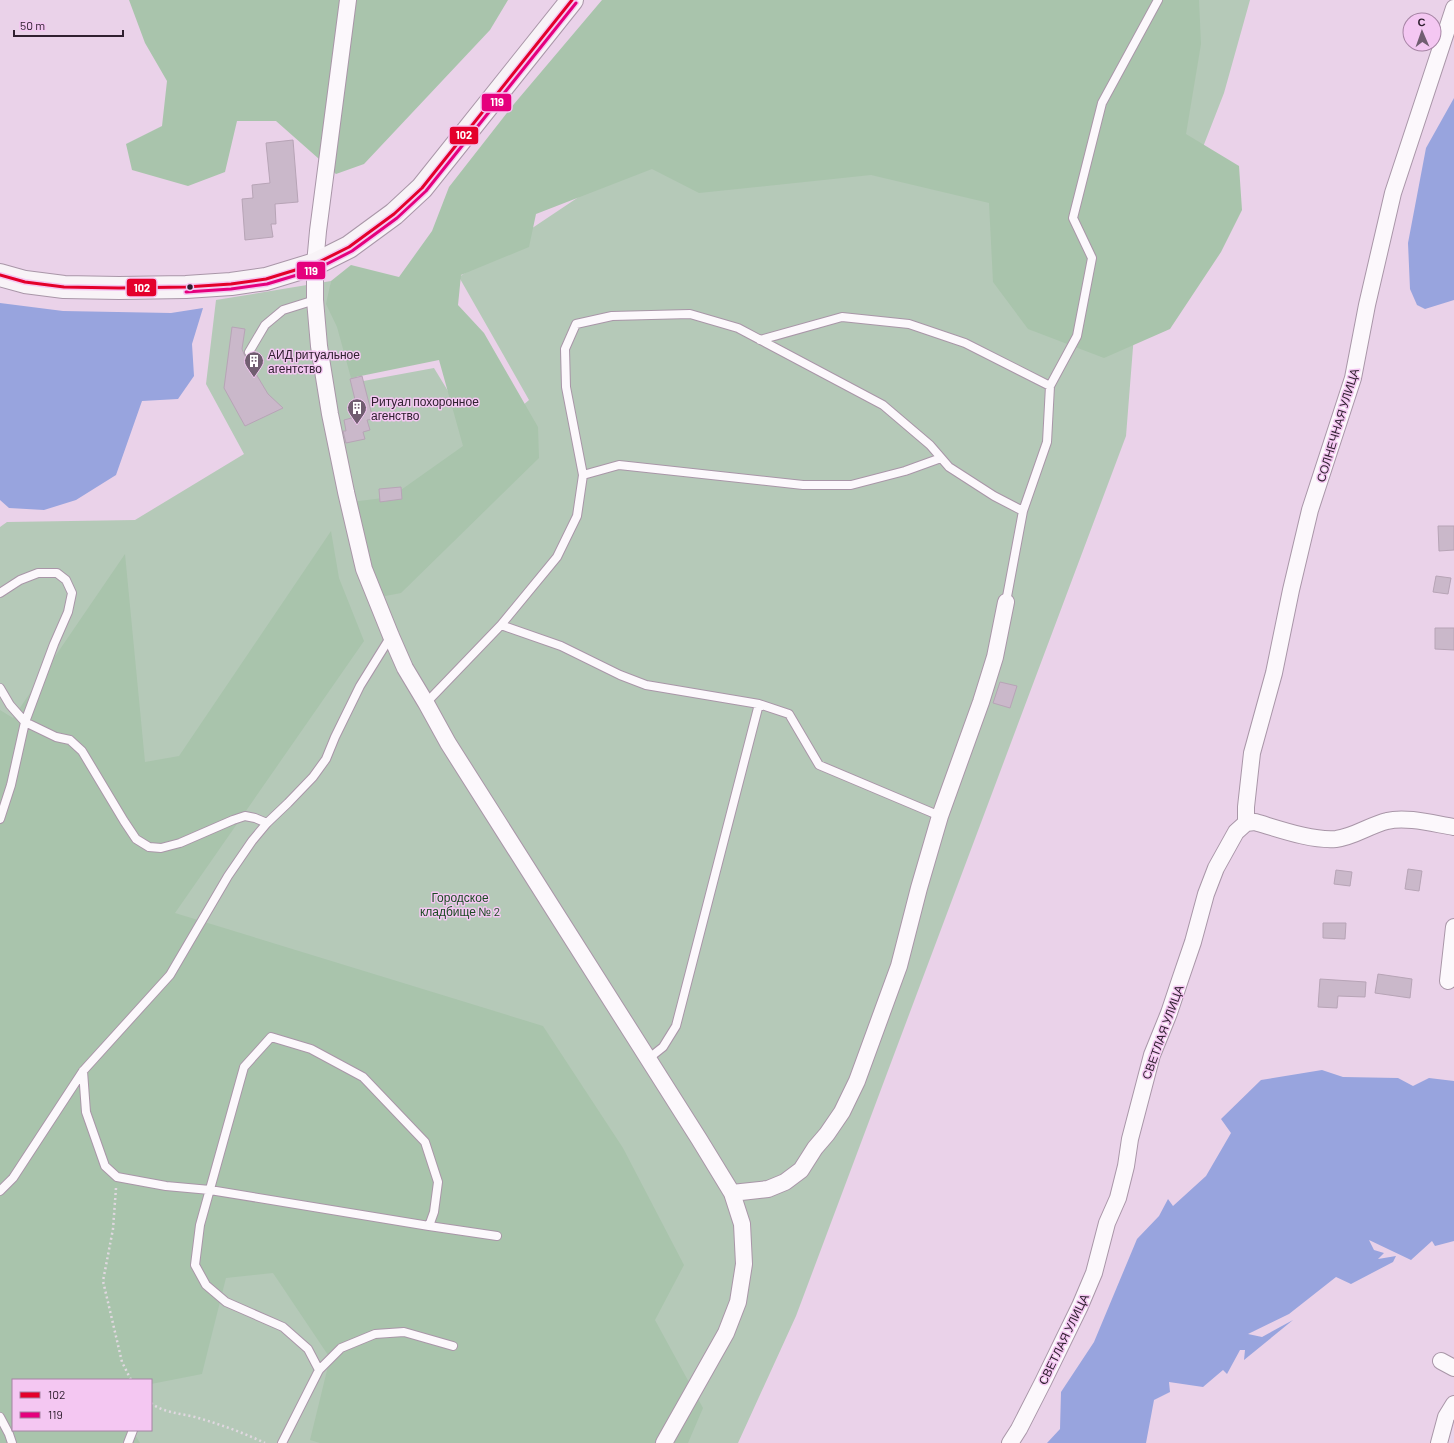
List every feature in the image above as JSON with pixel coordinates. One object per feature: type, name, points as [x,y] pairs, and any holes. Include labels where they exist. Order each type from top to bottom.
[{"type":"main road","points":[[0,275],[25,282],[64,286],[186,287],[231,284],[266,279],[315,264],[349,247],[394,214],[422,188],[572,0]]},
{"type":"street","points":[[348,0],[319,223],[315,264],[315,300],[319,346],[330,414],[364,569],[405,668],[448,743],[732,1193],[742,1224],[744,1264],[738,1302],[726,1333],[664,1443]]},
{"type":"street","name":"СОЛНЕЧНАЯ УЛИЦА","points":[[1246,824],[1246,807],[1252,753],[1274,673],[1291,590],[1310,510],[1353,378],[1367,305],[1393,193],[1454,8]]},
{"type":"street","points":[[732,1193],[768,1189],[785,1182],[801,1170],[815,1148],[827,1134],[842,1112],[857,1081],[899,966],[919,888],[940,816],[981,702],[995,657],[1006,602]]},
{"type":"street","points":[[1246,824],[1255,822],[1320,839],[1337,839],[1388,820],[1407,820],[1454,827]]},
{"type":"street","name":"СВЕТЛАЯ УЛИЦА","points":[[1010,1443],[1040,1389],[1080,1306],[1094,1273],[1107,1224],[1118,1198],[1126,1166],[1130,1139],[1152,1055],[1178,987],[1216,868],[1236,832],[1246,824]]},
{"type":"street","points":[[1448,981],[1454,927]]},
{"type":"street","points":[[1439,1443],[1446,1417],[1454,1404]]},
{"type":"lane","points":[[1006,602],[1023,511],[1047,442],[1050,386],[1077,336],[1092,258],[1073,218],[1102,103],[1158,0]]},
{"type":"lane","points":[[249,352],[266,325],[284,310],[315,300]]},
{"type":"lane","points":[[426,703],[501,625],[557,557],[577,516],[583,475],[566,387],[565,349],[576,324],[612,316],[690,314],[738,328],[883,405],[930,446],[949,467],[994,496],[1023,511]]},
{"type":"lane","points":[[760,340],[842,317],[909,324],[965,343],[1050,386]]},
{"type":"lane","points":[[583,475],[620,465],[803,485],[852,485],[905,471],[941,458]]},
{"type":"lane","points":[[0,593],[20,580],[38,573],[57,573],[66,580],[72,593],[68,612],[54,644],[25,722],[11,786],[0,819]]},
{"type":"lane","points":[[501,625],[561,646],[620,675],[646,685],[759,704],[789,714],[819,765],[940,816]]},
{"type":"lane","points":[[0,1191],[12,1178],[83,1071],[170,975],[228,876],[252,841],[267,823],[314,777],[326,759],[360,686],[391,636]]},
{"type":"lane","points":[[0,688],[10,705],[25,722],[56,737],[70,740],[82,751],[136,839],[149,847],[161,848],[180,843],[245,816],[267,823]]},
{"type":"lane","points":[[648,1058],[663,1047],[676,1026],[759,704]]},
{"type":"lane","points":[[319,1370],[308,1349],[283,1327],[226,1302],[206,1285],[195,1265],[200,1226],[244,1067],[271,1038],[311,1049],[362,1077],[425,1142],[438,1182],[434,1212],[429,1226]]},
{"type":"lane","points":[[83,1071],[86,1112],[105,1166],[117,1177],[166,1186],[210,1190],[498,1236]]},
{"type":"lane","points":[[282,1443],[319,1370],[342,1348],[375,1334],[404,1332],[453,1346]]},
{"type":"lane","points":[[0,1417],[12,1443]]},
{"type":"lane","points":[[128,1443],[133,1431]]},
{"type":"path","points":[[117,1177],[113,1228],[104,1281],[122,1362],[130,1379]]},
{"type":"path","points":[[152,1404],[160,1410],[194,1417],[244,1433],[265,1443]]},
{"type":"green space","points":[[129,0],[508,0],[490,30],[364,164],[336,174],[276,121],[237,121],[225,172],[188,186],[132,170],[126,144],[162,126],[167,81],[145,43]]},
{"type":"green space","points":[[602,0],[1199,0],[1201,44],[1186,134],[1239,166],[1242,210],[1221,252],[1170,329],[1104,358],[1028,329],[993,282],[989,203],[871,175],[699,193],[652,169],[536,214],[529,247],[461,275],[458,305],[484,333],[538,427],[539,458],[401,593],[380,597],[351,502],[391,497],[463,446],[439,360],[351,378],[337,327],[326,304],[331,281],[351,265],[399,277],[432,231],[449,187],[514,104]]},
{"type":"green space","name":"Городское кладбище № 2","points":[[649,0],[1250,0],[1224,93],[1135,322],[1126,436],[796,1316],[738,1443],[0,1443],[0,527],[7,522],[135,520],[244,454],[206,384],[216,300],[331,281],[330,296],[358,382],[434,368],[479,442],[529,400],[459,277],[634,160]]},
{"type":"green space","points":[[331,531],[339,578],[364,641],[175,913],[543,1026],[623,1148],[684,1265],[655,1320],[703,1408],[688,1443],[320,1443],[310,1440],[330,1358],[273,1273],[226,1278],[202,1374],[152,1384],[152,1379],[12,1379],[12,1431],[133,1431],[140,1443],[0,1443],[0,710],[13,718],[125,554],[145,762],[179,756]]},
{"type":"water","points":[[1454,98],[1454,300],[1425,309],[1417,305],[1410,289],[1408,243],[1426,148]]},
{"type":"water","points":[[0,303],[63,311],[171,313],[203,308],[192,344],[194,376],[178,399],[142,401],[116,475],[76,500],[44,510],[9,508],[0,500]]},
{"type":"water","points":[[1322,1070],[1343,1077],[1398,1078],[1413,1086],[1429,1078],[1454,1081],[1454,1241],[1435,1246],[1432,1241],[1411,1260],[1369,1240],[1374,1250],[1384,1253],[1378,1259],[1396,1256],[1393,1262],[1351,1284],[1336,1277],[1289,1314],[1248,1334],[1262,1337],[1293,1320],[1244,1360],[1245,1350],[1240,1350],[1227,1374],[1223,1370],[1203,1387],[1169,1382],[1170,1392],[1154,1400],[1146,1443],[1047,1443],[1060,1429],[1061,1392],[1094,1342],[1137,1239],[1159,1216],[1168,1199],[1173,1206],[1206,1176],[1231,1133],[1221,1119],[1261,1080]]},
{"type":"building","points":[[293,140],[298,202],[275,204],[276,224],[271,224],[273,237],[245,240],[242,199],[253,198],[252,185],[270,183],[266,143]]},
{"type":"building","name":"АИД ритуальное агентство","points":[[232,327],[245,329],[242,349],[244,354],[268,394],[283,408],[245,426],[224,388]]},
{"type":"building","points":[[362,376],[373,419],[367,420],[370,430],[363,432],[365,439],[346,443],[343,431],[346,431],[344,420],[359,416],[350,379]]},
{"type":"building","points":[[401,487],[402,499],[380,502],[379,489]]},
{"type":"building","points":[[1438,526],[1454,526],[1454,550],[1439,551]]},
{"type":"building","points":[[1436,576],[1451,578],[1448,594],[1433,592]]},
{"type":"building","points":[[1435,628],[1454,628],[1454,650],[1435,649]]},
{"type":"building","points":[[1000,682],[1017,686],[1010,708],[993,703]]},
{"type":"building","points":[[1408,869],[1422,871],[1419,891],[1405,889]]},
{"type":"building","points":[[1336,870],[1352,872],[1350,886],[1334,884]]},
{"type":"building","points":[[1323,923],[1346,923],[1345,939],[1323,938]]},
{"type":"building","points":[[1378,974],[1412,979],[1410,998],[1375,993]]},
{"type":"building","points":[[1320,979],[1366,982],[1365,997],[1338,996],[1337,1008],[1318,1007]]},
{"type":"transit line","name":"102","points":[[0,275],[25,282],[64,287],[186,287],[231,284],[266,279],[315,264],[349,247],[394,214],[422,188],[572,0]]},
{"type":"transit line","name":"119","points":[[186,292],[231,289],[267,284],[317,269],[352,251],[397,218],[426,191],[576,3]]},
{"type":"place","name":"АИД ритуальное агентство","points":[[254,378]]},
{"type":"place","name":"Ритуал похоронное агенство","points":[[357,425]]}]
